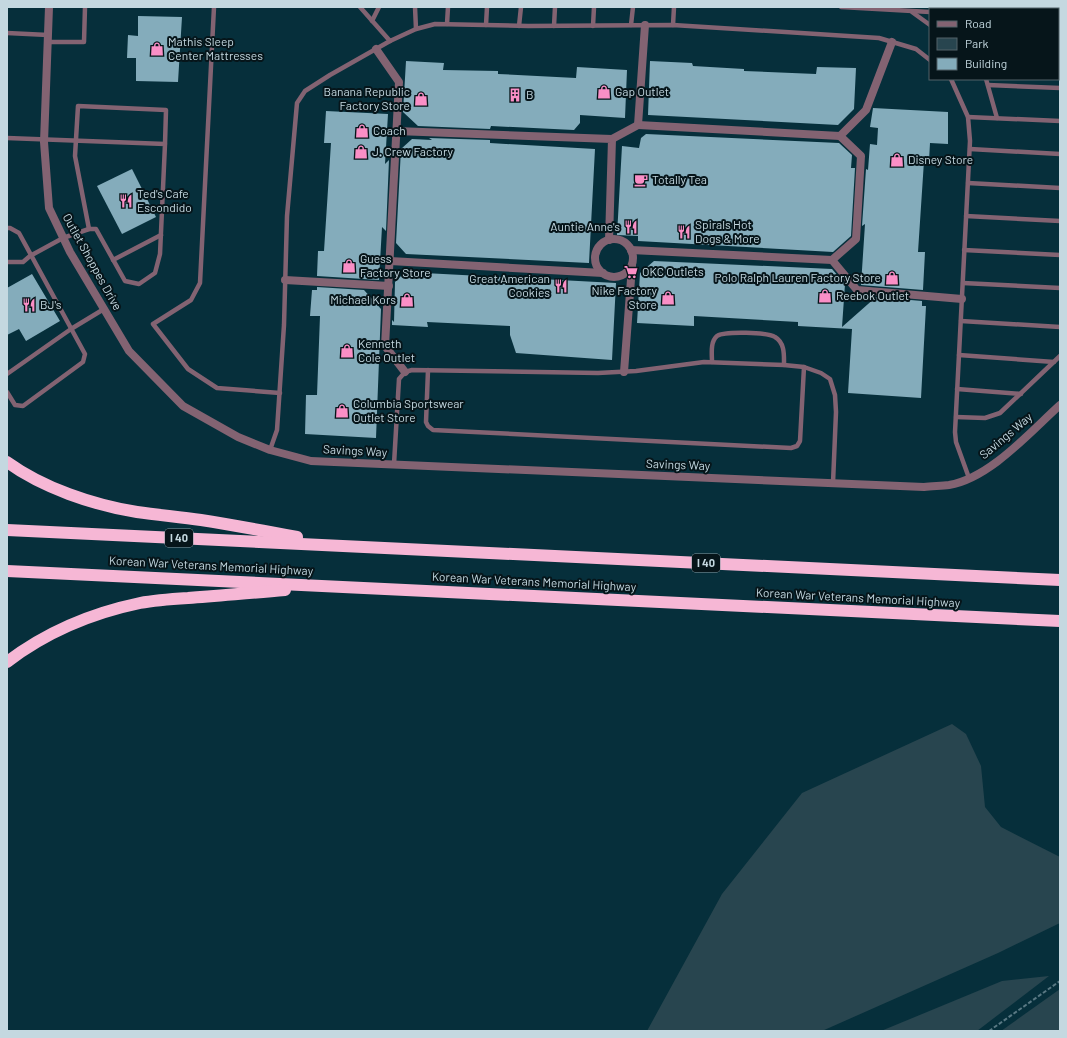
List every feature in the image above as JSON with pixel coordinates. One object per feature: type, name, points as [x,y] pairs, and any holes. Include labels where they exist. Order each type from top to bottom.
[{"type":"highway","points":[[7,462],[40,482],[99,503],[136,512],[201,520],[351,546]]},
{"type":"highway","name":"I 40","points":[[7,530],[1060,580]]},
{"type":"highway","name":"Korean War Veterans Memorial Highway","points":[[7,571],[1060,621]]},
{"type":"highway","points":[[7,662],[34,644],[76,623],[96,615],[140,603],[336,586]]},
{"type":"street","name":"Outlet Shoppes Drive","points":[[50,7],[44,140],[49,208],[63,238],[129,351],[183,406],[238,437],[270,450]]},
{"type":"street","points":[[638,125],[645,25]]},
{"type":"street","points":[[840,136],[866,110],[892,42]]},
{"type":"street","points":[[376,49],[399,82],[385,346],[405,372]]},
{"type":"street","points":[[396,130],[612,139],[638,125],[840,136],[860,156],[856,239],[832,260],[631,250]]},
{"type":"street","points":[[608,240],[612,139]]},
{"type":"street","points":[[624,372],[633,260],[631,250],[626,243],[608,240],[603,243],[596,253],[596,265],[603,273],[610,277],[623,275],[632,266]]},
{"type":"street","points":[[832,260],[857,290],[962,299]]},
{"type":"street","points":[[390,261],[603,273]]},
{"type":"street","points":[[285,280],[389,286]]},
{"type":"street","name":"Savings Way","points":[[270,450],[311,461],[924,487],[950,485],[989,468],[1009,452],[1060,405]]},
{"type":"lane","points":[[7,33],[84,42],[85,7]]},
{"type":"lane","points":[[214,7],[200,283],[191,300],[153,324],[188,369],[217,388],[280,393]]},
{"type":"lane","points":[[360,7],[390,41]]},
{"type":"lane","points":[[372,21],[379,7]]},
{"type":"lane","points":[[415,7],[416,28]]},
{"type":"lane","points":[[447,24],[448,7]]},
{"type":"lane","points":[[486,25],[487,7]]},
{"type":"lane","points":[[520,26],[521,7]]},
{"type":"lane","points":[[554,26],[555,7]]},
{"type":"lane","points":[[592,26],[594,7]]},
{"type":"lane","points":[[631,25],[632,7]]},
{"type":"lane","points":[[673,25],[674,7]]},
{"type":"lane","points":[[841,7],[929,12]]},
{"type":"lane","points":[[911,11],[929,24]]},
{"type":"lane","points":[[270,450],[277,430],[280,393],[284,325],[287,216],[297,103],[305,91],[330,75],[416,28],[435,24],[520,26],[673,25],[878,38],[916,49],[929,59]]},
{"type":"lane","points":[[951,80],[968,117],[970,149],[956,417],[956,442],[969,478]]},
{"type":"lane","points":[[986,80],[997,118]]},
{"type":"lane","points":[[988,85],[1060,88]]},
{"type":"lane","points":[[7,262],[23,262],[30,256],[63,238],[89,229],[96,230],[125,281],[139,284],[155,273],[160,254],[166,110],[78,106],[75,156],[89,229]]},
{"type":"lane","points":[[968,117],[1060,120]]},
{"type":"lane","points":[[7,138],[165,144]]},
{"type":"lane","points":[[970,149],[1060,154]]},
{"type":"lane","points":[[968,183],[1060,188]]},
{"type":"lane","points":[[966,216],[1060,221]]},
{"type":"lane","points":[[7,228],[19,233],[30,256],[85,354],[83,362],[23,406],[15,405],[7,392]]},
{"type":"lane","points":[[113,260],[161,235]]},
{"type":"lane","points":[[964,250],[1060,255]]},
{"type":"lane","points":[[962,283],[1060,288]]},
{"type":"lane","points":[[7,374],[71,329],[104,309]]},
{"type":"lane","points":[[961,322],[1060,327]]},
{"type":"lane","points":[[712,362],[712,346],[714,340],[718,336],[725,333],[768,334],[776,337],[781,343],[784,349],[784,365]]},
{"type":"lane","points":[[959,355],[1054,362]]},
{"type":"lane","points":[[956,417],[985,418],[1000,413],[1060,356]]},
{"type":"lane","points":[[394,464],[399,379],[405,372],[412,370],[598,373],[624,372],[712,362],[784,365],[822,372],[830,379],[835,395],[836,412],[833,483]]},
{"type":"lane","points":[[428,370],[426,422],[433,430],[791,448],[797,446],[800,441],[804,368]]},
{"type":"lane","points":[[957,390],[1021,394]]},
{"type":"path","points":[[989,1031],[1060,981]]},
{"type":"green space","points":[[952,724],[966,734],[981,766],[985,807],[1001,827],[1060,857],[1060,923],[998,953],[822,1031],[647,1031],[722,894],[802,793]]},
{"type":"green space","points":[[1049,976],[977,1031],[881,1031],[1002,981]]},
{"type":"green space","points":[[1060,989],[1060,1031],[1001,1031]]},
{"type":"building","points":[[138,16],[182,17],[178,82],[136,81],[136,58],[127,58],[128,35],[138,36]]},
{"type":"building","name":"B","points":[[406,61],[444,63],[443,70],[498,71],[498,74],[576,78],[577,67],[627,70],[625,118],[580,115],[580,123],[574,130],[491,126],[490,129],[418,126],[403,112]]},
{"type":"building","points":[[650,61],[692,63],[693,66],[744,69],[744,71],[816,74],[817,67],[856,68],[854,109],[838,125],[648,115]]},
{"type":"building","points":[[873,108],[948,112],[948,144],[930,143],[929,161],[924,161],[918,252],[925,252],[923,290],[861,285],[865,224],[862,226],[866,169],[868,170],[870,144],[877,145],[878,128],[870,127]]},
{"type":"building","points":[[326,111],[388,114],[385,164],[389,160],[386,231],[382,227],[379,280],[317,276],[318,251],[324,251],[331,143],[324,143]]},
{"type":"building","points":[[646,134],[839,143],[852,155],[851,168],[855,168],[851,236],[833,252],[638,241],[638,236],[617,235],[622,146],[639,148],[641,138]]},
{"type":"building","points":[[429,138],[490,140],[490,143],[595,149],[589,263],[406,254],[396,243],[401,149],[412,139],[432,140]]},
{"type":"building","name":"Ted's Cafe Escondido","points":[[132,169],[156,217],[122,234],[97,186]]},
{"type":"building","points":[[654,261],[832,269],[845,284],[842,327],[876,297],[922,301],[922,306],[926,306],[921,398],[848,393],[852,329],[798,326],[798,322],[694,316],[694,326],[637,323],[640,273]]},
{"type":"building","points":[[405,272],[616,283],[612,360],[516,353],[510,335],[510,326],[427,322],[428,327],[392,325],[392,320],[394,322],[395,282]]},
{"type":"building","name":"BJ's","points":[[32,274],[60,321],[26,341],[19,329],[7,335],[7,288]]},
{"type":"building","points":[[317,287],[364,290],[381,309],[376,438],[305,434],[306,395],[317,395],[320,316],[310,316],[312,290],[317,290]]},
{"type":"place","name":"Mathis Sleep Center Mattresses","points":[[157,49]]},
{"type":"place","name":"Gap Outlet","points":[[604,92]]},
{"type":"place","name":"B","points":[[515,95]]},
{"type":"place","name":"Banana Republic Factory Store","points":[[421,99]]},
{"type":"place","name":"Coach","points":[[362,131]]},
{"type":"place","name":"J. Crew Factory","points":[[361,152]]},
{"type":"place","name":"Disney Store","points":[[897,160]]},
{"type":"place","name":"Totally Tea","points":[[641,180]]},
{"type":"place","name":"Ted's Cafe Escondido","points":[[126,201]]},
{"type":"place","name":"Auntie Anne's","points":[[631,227]]},
{"type":"place","name":"Spirals Hot Dogs & More","points":[[684,232]]},
{"type":"place","name":"Guess Factory Store","points":[[349,266]]},
{"type":"place","name":"OKC Outlets","points":[[631,272]]},
{"type":"place","name":"Polo Ralph Lauren Factory Store","points":[[892,278]]},
{"type":"place","name":"Great American Cookies","points":[[561,286]]},
{"type":"place","name":"Reebok Outlet","points":[[825,296]]},
{"type":"place","name":"Nike Factory Store","points":[[668,298]]},
{"type":"place","name":"Michael Kors","points":[[407,300]]},
{"type":"place","name":"BJ's","points":[[29,305]]},
{"type":"place","name":"Kenneth Cole Outlet","points":[[347,351]]},
{"type":"place","name":"Columbia Sportswear Outlet Store","points":[[342,411]]}]
